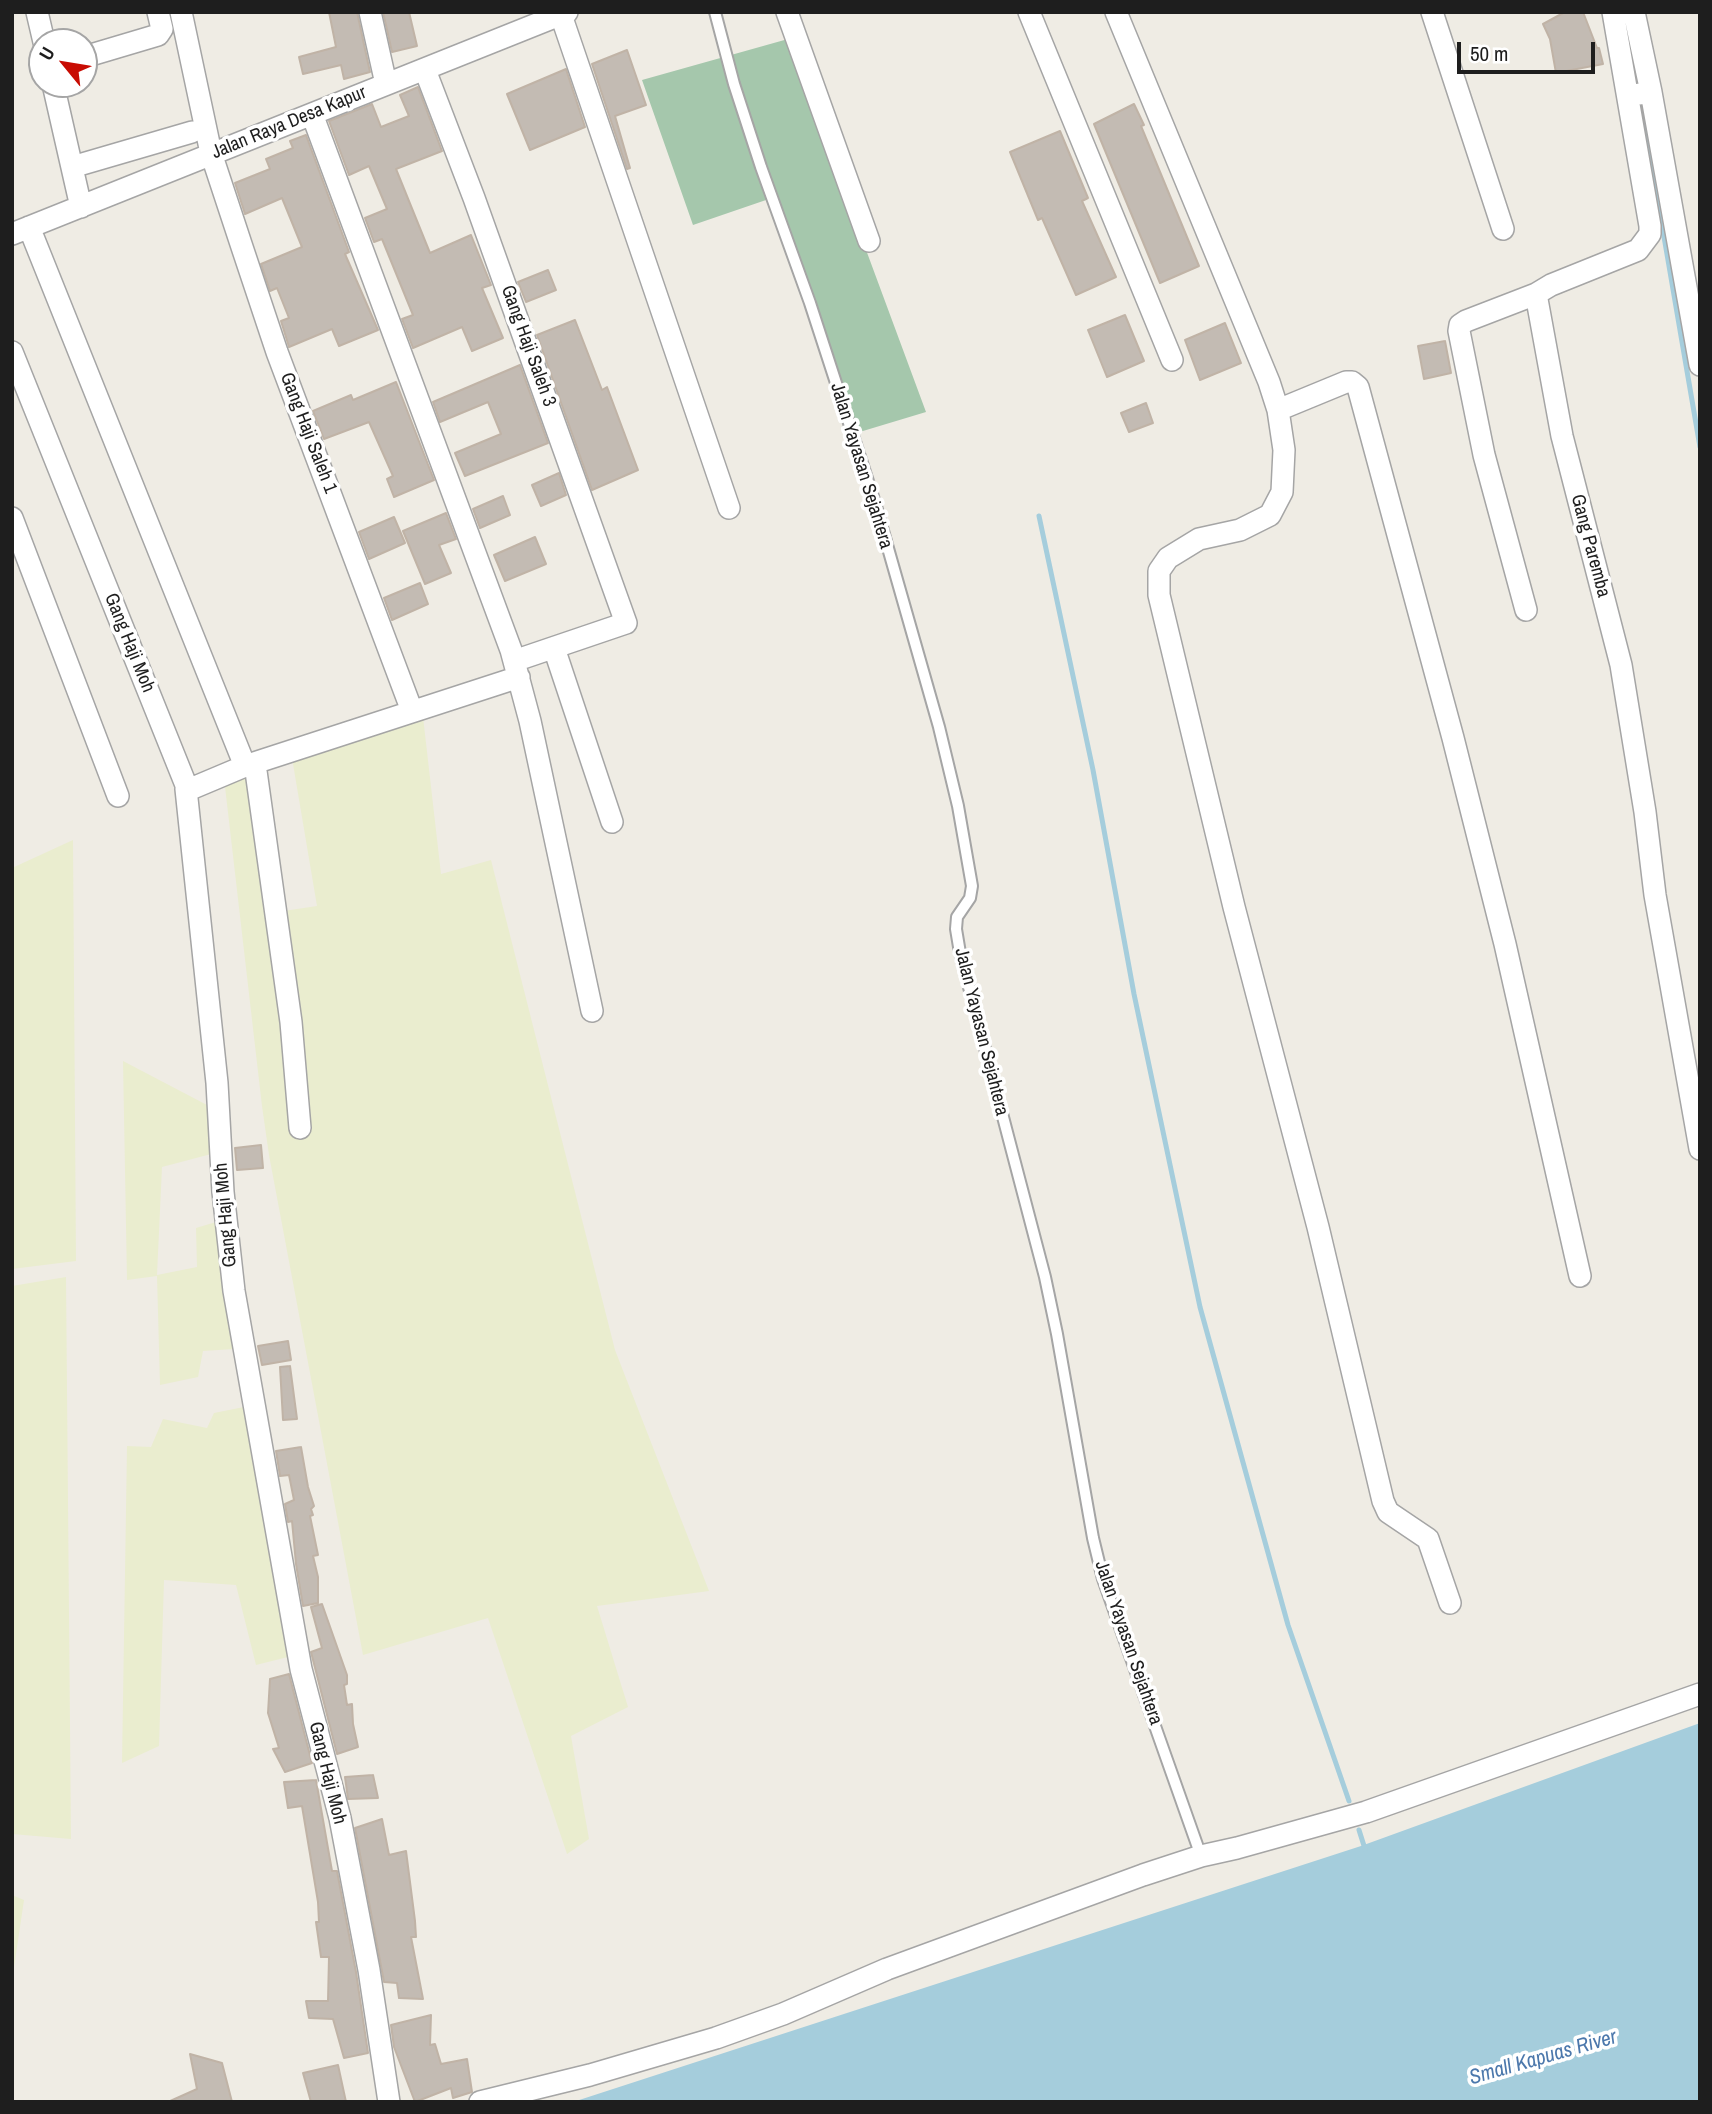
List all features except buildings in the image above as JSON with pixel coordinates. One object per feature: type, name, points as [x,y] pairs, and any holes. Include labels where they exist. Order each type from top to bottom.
[{"type":"street","points":[[98,53],[158,35],[162,29],[158,12]]},
{"type":"street","name":"Gang Haji Saleh 1","points":[[181,12],[211,153],[277,352],[412,711]]},
{"type":"street","points":[[370,12],[386,84]]},
{"type":"street","points":[[787,12],[869,241]]},
{"type":"street","points":[[1029,12],[1172,360]]},
{"type":"street","points":[[1116,12],[1269,382],[1278,410],[1284,450],[1282,492],[1270,515],[1240,530],[1199,539],[1168,558],[1159,571],[1159,595],[1234,906],[1318,1227],[1383,1502],[1388,1512],[1428,1539],[1450,1603]]},
{"type":"street","points":[[1432,12],[1503,229]]},
{"type":"street","points":[[1526,610],[1484,455],[1459,331],[1460,325],[1466,321],[1638,250],[1649,236],[1650,226],[1613,12]]},
{"type":"street","points":[[1634,12],[1700,365]]},
{"type":"street","points":[[564,13],[729,508]]},
{"type":"street","name":"Jalan Raya Desa Kapur","points":[[21,230],[564,13]]},
{"type":"street","name":"Gang Haji Saleh 3","points":[[425,70],[474,198],[626,623],[554,648]]},
{"type":"street","points":[[1628,96],[1651,92]]},
{"type":"street","points":[[56,98],[80,207]]},
{"type":"street","points":[[312,114],[479,559],[517,669],[592,1011]]},
{"type":"street","points":[[72,167],[192,132]]},
{"type":"street","points":[[21,230],[250,765],[291,1022],[300,1128]]},
{"type":"street","name":"Gang Paremba","points":[[1536,294],[1562,436],[1621,665],[1645,812],[1655,895],[1700,1149]]},
{"type":"street","name":"Gang Haji Moh","points":[[12,352],[188,790],[186,789],[217,1083],[223,1192],[231,1271],[299,1657],[340,1818],[369,1970],[389,2102]]},
{"type":"street","points":[[1278,410],[1346,382],[1352,382],[1358,387],[1453,738],[1505,944],[1580,1276]]},
{"type":"street","points":[[12,518],[118,796]]},
{"type":"street","points":[[188,790],[250,765],[412,711],[517,669],[554,648],[612,822]]},
{"type":"street","points":[[480,2102],[603,2071],[716,2038],[783,2014],[887,1969],[1143,1875],[1201,1856],[1366,1812],[1700,1694]]},
{"type":"lane","name":"Jalan Yayasan Sejahtera","points":[[715,12],[734,84],[761,167],[810,303],[876,506],[939,727],[958,806],[972,886],[970,898],[957,918],[958,941],[1047,1288],[1093,1538],[1103,1579],[1201,1856]]},
{"type":"green space","points":[[788,39],[926,412],[853,434],[766,200],[693,225],[642,80]]},
{"type":"green space","points":[[422,708],[441,874],[491,860],[615,1350],[709,1591],[597,1606],[628,1707],[571,1736],[589,1839],[567,1854],[488,1618],[363,1655],[262,1106],[224,778],[255,771],[277,912],[317,906],[292,758]]},
{"type":"green space","points":[[73,840],[76,1261],[12,1269],[12,868]]},
{"type":"green space","points":[[123,1061],[207,1105],[215,1153],[162,1167],[157,1275],[197,1267],[196,1228],[216,1222],[234,1349],[203,1351],[198,1377],[160,1385],[157,1276],[127,1280]]},
{"type":"green space","points":[[66,1277],[71,1839],[12,1834],[12,1286]]},
{"type":"green space","points":[[244,1407],[288,1657],[256,1665],[236,1585],[164,1580],[159,1746],[122,1763],[127,1446],[151,1447],[163,1419],[207,1428],[214,1413]]},
{"type":"green space","points":[[12,1895],[24,1900],[12,1981]]},
{"type":"water","name":"Small Kapuas River","points":[[1700,1723],[1700,2102],[573,2102],[1361,1846]]},
{"type":"waterway","points":[[1642,108],[1700,447]]},
{"type":"waterway","points":[[1039,516],[1093,770],[1134,994],[1200,1307],[1288,1625],[1349,1801]]},
{"type":"waterway","points":[[1359,1830],[1365,1849]]}]
